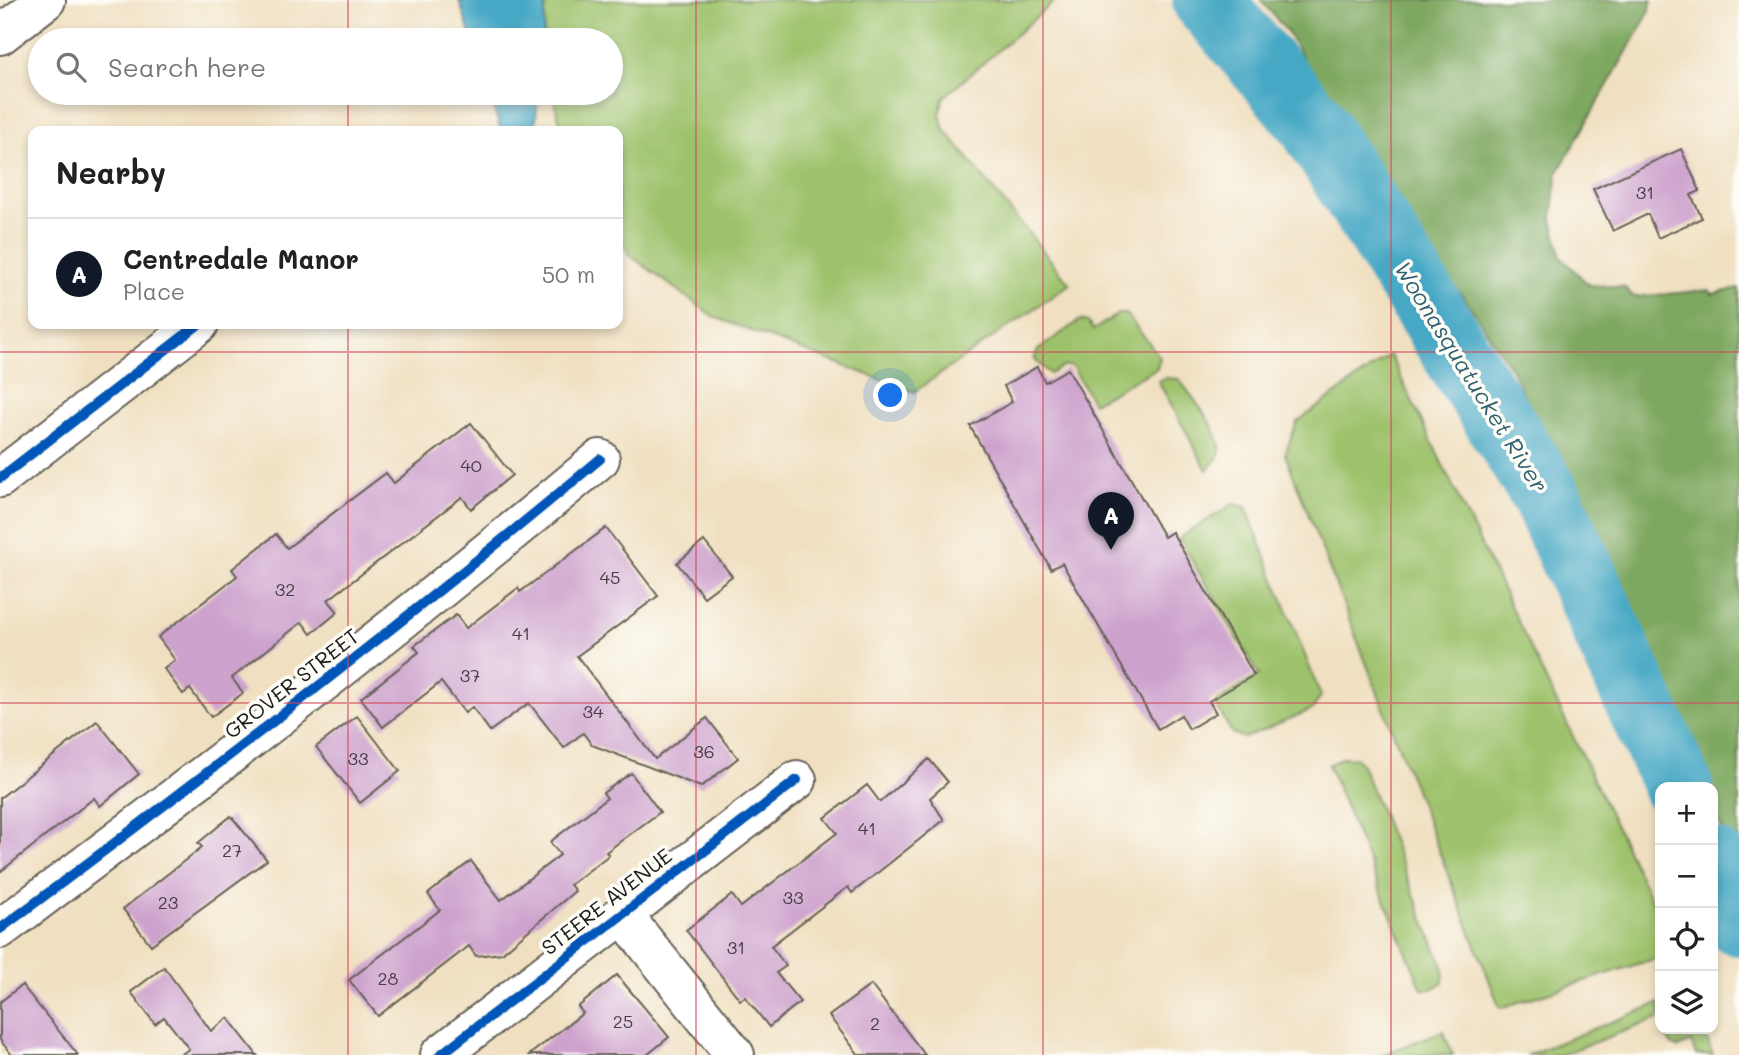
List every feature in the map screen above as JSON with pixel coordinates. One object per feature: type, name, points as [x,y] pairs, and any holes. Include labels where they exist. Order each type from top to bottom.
[{"type":"street","points":[[0,35],[46,0]]},
{"type":"street","points":[[0,478],[193,329]]},
{"type":"street","name":"GROVER STREET","points":[[0,929],[197,782],[464,572],[600,459]]},
{"type":"street","name":"STEERE AVENUE","points":[[440,1055],[797,780]]},
{"type":"street","points":[[623,915],[735,1055]]},
{"type":"green space","points":[[546,0],[1056,0],[943,98],[940,116],[945,130],[1070,284],[914,392],[714,317],[631,256],[623,244],[623,126],[561,126],[555,105],[623,105],[623,28],[544,28]]},
{"type":"green space","points":[[1261,0],[1652,0],[1649,13],[1558,172],[1552,218],[1561,257],[1589,285],[1624,287],[1634,297],[1710,290],[1712,294],[1739,288],[1739,859],[1718,821],[1718,782],[1698,782],[1651,665],[1512,370],[1465,299],[1437,266],[1324,95],[1288,33]]},
{"type":"green space","points":[[1118,314],[1126,314],[1160,357],[1157,368],[1093,403],[1072,366],[1064,366],[1050,374],[1034,359],[1038,350],[1080,320],[1088,322],[1093,330]]},
{"type":"green space","points":[[1390,355],[1655,908],[1655,959],[1500,1008],[1285,454],[1297,422]]},
{"type":"green space","points":[[1164,378],[1179,379],[1216,434],[1220,451],[1207,470],[1158,381]]},
{"type":"green space","points":[[1233,504],[1246,507],[1321,696],[1313,709],[1244,738],[1232,733],[1215,703],[1259,675],[1179,538]]},
{"type":"green space","points":[[1343,757],[1356,758],[1363,767],[1444,970],[1443,982],[1432,989],[1422,989],[1328,765]]},
{"type":"green space","points":[[1655,1005],[1655,1020],[1560,1055],[1527,1055]]},
{"type":"green space","points":[[1443,1031],[1453,1055],[1381,1055]]},
{"type":"green space","points":[[1666,1034],[1705,1034],[1713,1055],[1696,1055],[1691,1042],[1678,1048],[1670,1043]]},
{"type":"water","points":[[459,0],[546,0],[544,28],[468,28]]},
{"type":"water","points":[[493,105],[537,105],[535,126],[499,126]]},
{"type":"building","points":[[1681,149],[1700,191],[1691,195],[1702,218],[1658,238],[1648,214],[1613,231],[1593,189]]},
{"type":"building","points":[[1037,367],[1045,382],[1068,369],[1164,537],[1172,532],[1254,675],[1209,701],[1216,713],[1189,729],[1181,715],[1158,729],[1062,563],[1051,569],[970,426],[1012,402],[1004,386]]},
{"type":"building","points":[[471,423],[512,475],[471,509],[462,497],[328,600],[338,612],[311,634],[302,622],[232,678],[243,693],[211,717],[190,689],[183,694],[164,669],[175,660],[158,637],[237,576],[232,569],[276,534],[287,548],[386,473],[394,483]]},
{"type":"building","points":[[606,528],[658,596],[577,656],[655,759],[707,718],[738,758],[701,787],[592,745],[583,733],[564,748],[529,703],[490,731],[472,707],[465,713],[441,682],[383,727],[361,698],[419,652],[414,646],[456,615],[466,628],[518,588],[520,592]]},
{"type":"building","points":[[704,541],[732,576],[704,597],[677,563]]},
{"type":"building","points":[[357,716],[400,771],[360,803],[316,747]]},
{"type":"building","points":[[97,721],[139,774],[100,806],[94,798],[0,872],[0,798]]},
{"type":"building","points":[[929,759],[948,782],[930,798],[944,820],[852,893],[848,887],[771,946],[786,966],[776,973],[800,1002],[769,1027],[745,997],[740,1000],[686,930],[732,895],[741,907],[837,833],[825,818],[867,785],[880,802]]},
{"type":"building","points":[[631,773],[660,812],[606,852],[609,855],[570,885],[575,891],[502,953],[476,956],[469,946],[378,1016],[349,980],[440,910],[428,894],[471,861],[501,900],[560,855],[550,842],[607,798],[603,793]]},
{"type":"building","points":[[231,816],[267,860],[151,945],[123,909],[202,847],[198,843]]},
{"type":"building","points":[[164,967],[211,1031],[228,1018],[257,1055],[180,1055],[189,1049],[164,1017],[155,1024],[131,992]]},
{"type":"building","points":[[617,975],[669,1037],[647,1055],[529,1055],[583,1013],[578,1007]]},
{"type":"building","points":[[22,985],[78,1055],[12,1055],[0,1040],[0,1002]]},
{"type":"building","points":[[871,985],[925,1055],[859,1055],[829,1016]]},
{"type":"waterway","name":"Woonasquatucket River","points":[[1207,0],[1310,120],[1545,494],[1676,782]]},
{"type":"waterway","name":"Woonasquatucket River","points":[[1718,874],[1739,921]]},
{"type":"cycle path","points":[[0,478],[193,329]]},
{"type":"cycle path","points":[[0,929],[303,698],[453,580],[600,459]]},
{"type":"cycle path","points":[[440,1055],[797,780]]},
{"type":"place","name":"Centredale Manor","points":[[1111,550]]}]
